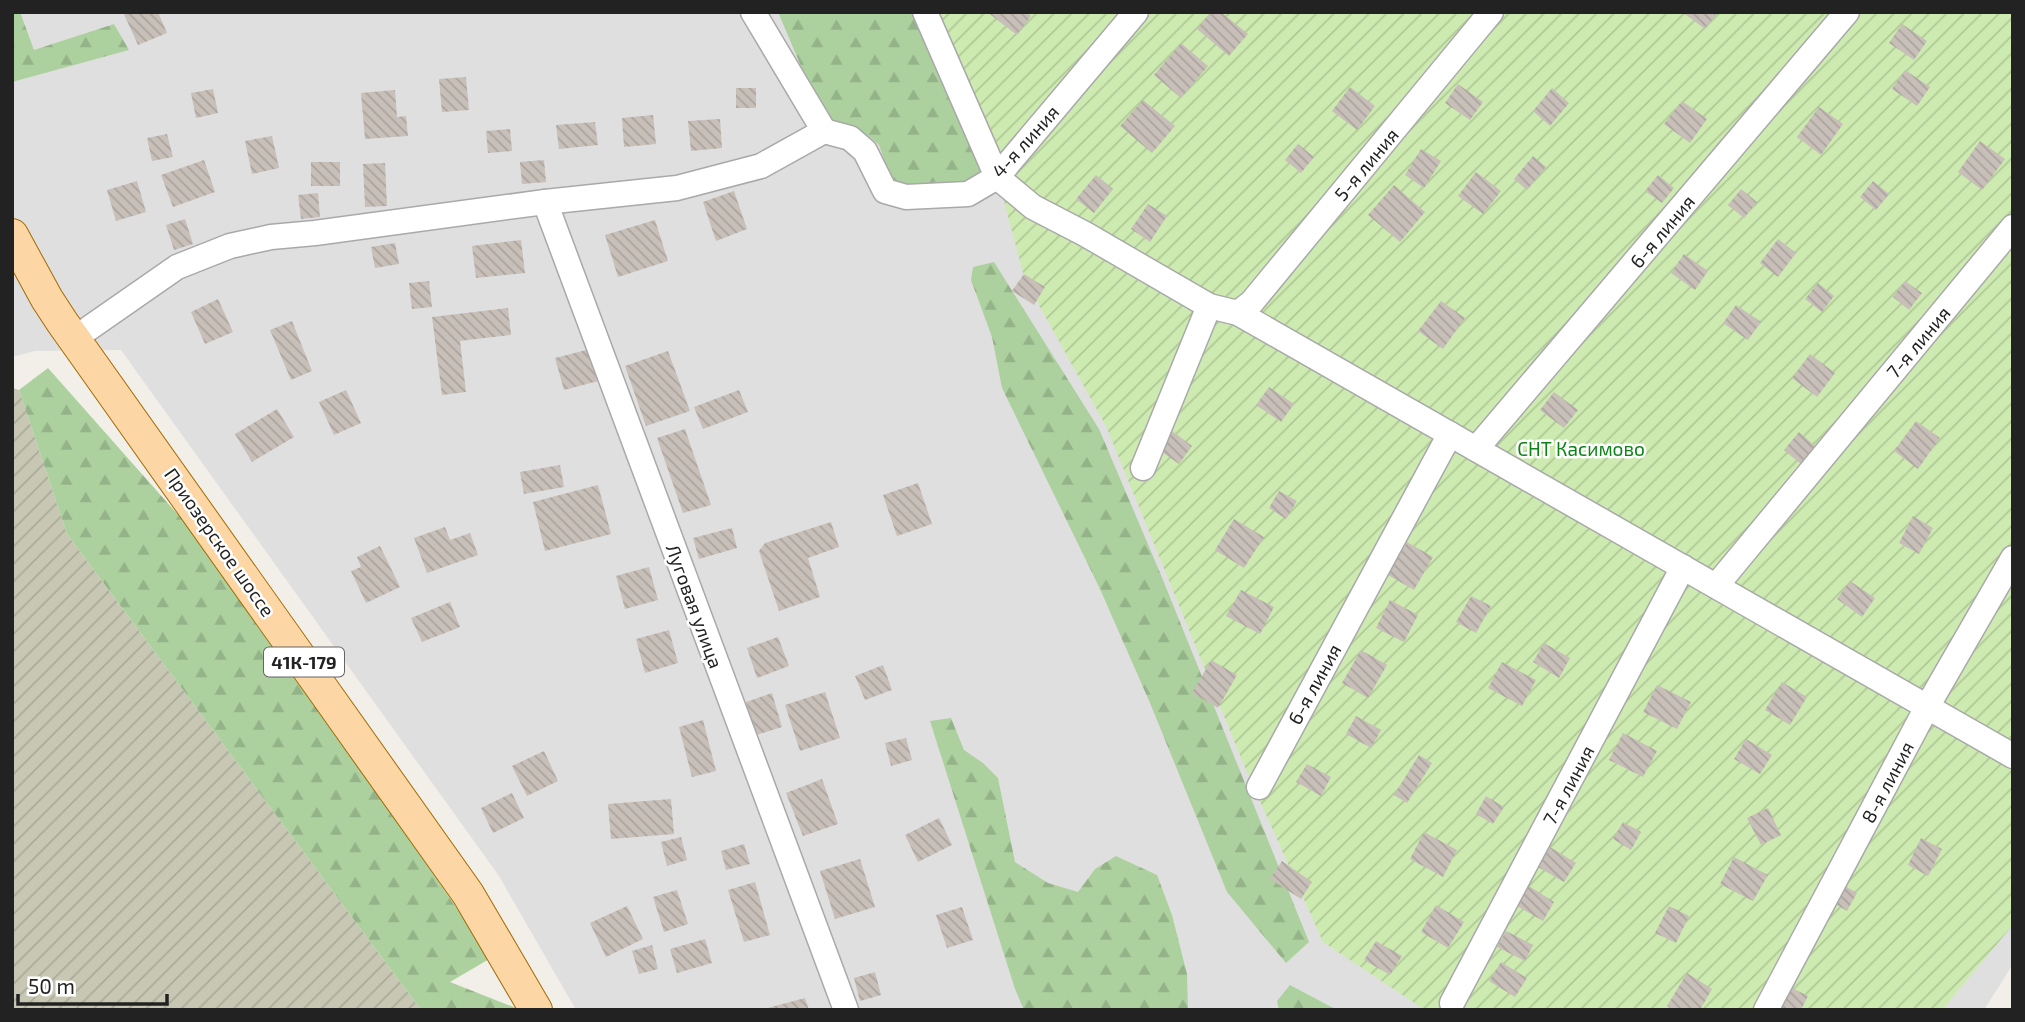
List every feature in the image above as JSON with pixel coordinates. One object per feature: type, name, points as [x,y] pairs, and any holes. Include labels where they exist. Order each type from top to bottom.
[{"type":"main road","name":"Приозерское шоссе","points":[[12,235],[61,320],[468,894],[536,1010]]},
{"type":"street","points":[[61,320],[230,246],[271,237],[677,188],[761,166],[824,131],[753,12]]},
{"type":"street","points":[[925,12],[997,177],[1033,207],[1209,306],[1238,313],[2013,756]]},
{"type":"street","name":"4-я линия","points":[[824,131],[850,138],[865,151],[885,191],[906,197],[968,194],[997,177],[1136,12]]},
{"type":"street","name":"5-я линия","points":[[1238,313],[1252,302],[1491,12]]},
{"type":"street","name":"6-я линия","points":[[1476,449],[1847,12]]},
{"type":"street","name":"Луговая улица","points":[[545,202],[846,1010]]},
{"type":"street","name":"7-я линия","points":[[1716,586],[2013,227]]},
{"type":"street","points":[[1143,468],[1209,306]]},
{"type":"street","name":"6-я линия","points":[[1259,787],[1450,434]]},
{"type":"street","name":"8-я линия","points":[[1766,1010],[1927,707],[2013,558]]},
{"type":"street","name":"7-я линия","points":[[1452,1003],[1683,567]]},
{"type":"shaded area","points":[[12,12],[2013,12],[2013,964],[1984,1010],[576,1010],[499,876],[121,350],[35,351],[12,357]]},
{"type":"shaded area","points":[[12,388],[19,390],[67,534],[421,1010],[12,1010]]},
{"type":"green space","points":[[12,12],[20,12],[34,50],[114,24],[129,50],[12,82]]},
{"type":"green space","points":[[778,12],[916,12],[988,177],[965,188],[908,191],[892,183],[879,145],[858,129],[838,125],[822,116]]},
{"type":"green space","name":"СНТ Касимово","points":[[916,12],[2013,12],[2013,925],[1942,1010],[1425,1010],[1323,942],[1246,770],[1106,426],[1025,280],[1001,190]]},
{"type":"green space","points":[[994,262],[1099,429],[1161,575],[1309,942],[1286,963],[1227,892],[1100,589],[1002,388],[992,337],[971,280],[973,267]]},
{"type":"green space","points":[[48,368],[211,552],[491,958],[450,982],[516,1010],[421,1010],[67,534],[19,390]]},
{"type":"green space","points":[[951,718],[964,750],[998,778],[1015,862],[1048,883],[1078,892],[1095,869],[1116,856],[1157,875],[1172,915],[1187,974],[1188,1010],[1024,1010],[930,721]]},
{"type":"green space","points":[[1290,985],[1337,1010],[1279,1010],[1277,1001]]},
{"type":"building","points":[[123,12],[158,12],[167,33],[138,45]]},
{"type":"building","points":[[987,12],[1026,12],[1031,16],[1017,35]]},
{"type":"building","points":[[1211,12],[1221,12],[1248,34],[1229,56],[1197,29]]},
{"type":"building","points":[[1682,12],[1718,12],[1705,29]]},
{"type":"building","points":[[1902,24],[1927,41],[1914,60],[1889,43]]},
{"type":"building","points":[[1181,43],[1208,66],[1181,98],[1154,75]]},
{"type":"building","points":[[1905,70],[1930,87],[1917,106],[1892,89]]},
{"type":"building","points":[[466,77],[469,110],[442,112],[439,79]]},
{"type":"building","points":[[1458,84],[1483,102],[1470,120],[1445,103]]},
{"type":"building","points":[[1350,87],[1375,106],[1357,130],[1332,111]]},
{"type":"building","points":[[736,88],[756,88],[756,108],[736,108]]},
{"type":"building","points":[[1552,88],[1569,103],[1550,126],[1533,111]]},
{"type":"building","points":[[213,89],[218,113],[196,118],[191,93]]},
{"type":"building","points":[[395,90],[397,117],[406,116],[408,136],[365,139],[361,93]]},
{"type":"building","points":[[1143,100],[1175,126],[1152,153],[1120,126]]},
{"type":"building","points":[[1682,101],[1707,119],[1690,143],[1664,124]]},
{"type":"building","points":[[1819,107],[1843,124],[1821,155],[1797,137]]},
{"type":"building","points":[[653,115],[656,144],[624,147],[622,118]]},
{"type":"building","points":[[720,119],[722,148],[691,151],[688,121]]},
{"type":"building","points":[[595,122],[598,145],[559,149],[556,125]]},
{"type":"building","points":[[510,129],[512,151],[488,153],[486,131]]},
{"type":"building","points":[[167,134],[173,157],[152,161],[147,138]]},
{"type":"building","points":[[272,136],[279,168],[252,174],[245,141]]},
{"type":"building","points":[[1980,141],[2005,159],[1982,190],[1958,172]]},
{"type":"building","points":[[1298,144],[1314,157],[1301,173],[1285,160]]},
{"type":"building","points":[[1421,149],[1441,161],[1424,188],[1405,175]]},
{"type":"building","points":[[1533,156],[1546,167],[1527,190],[1514,179]]},
{"type":"building","points":[[204,160],[215,192],[173,207],[161,175]]},
{"type":"building","points":[[544,160],[546,182],[522,184],[520,162]]},
{"type":"building","points":[[311,162],[340,162],[340,186],[311,186]]},
{"type":"building","points":[[385,163],[387,206],[365,207],[363,164]]},
{"type":"building","points":[[1476,172],[1501,191],[1483,214],[1458,196]]},
{"type":"building","points":[[1096,175],[1113,189],[1094,213],[1076,199]]},
{"type":"building","points":[[1658,175],[1674,188],[1662,203],[1645,191]]},
{"type":"building","points":[[137,181],[146,212],[116,221],[107,190]]},
{"type":"building","points":[[1873,181],[1889,194],[1876,210],[1860,197]]},
{"type":"building","points":[[1394,185],[1425,212],[1400,242],[1368,215]]},
{"type":"building","points":[[1741,189],[1757,202],[1744,218],[1728,205]]},
{"type":"building","points":[[734,191],[747,229],[716,241],[703,202]]},
{"type":"building","points":[[318,193],[320,217],[301,219],[298,195]]},
{"type":"building","points":[[1148,204],[1167,216],[1150,242],[1131,229]]},
{"type":"building","points":[[185,219],[193,244],[174,250],[166,225]]},
{"type":"building","points":[[655,220],[668,261],[618,277],[605,235]]},
{"type":"building","points":[[1778,239],[1796,253],[1778,277],[1760,263]]},
{"type":"building","points":[[521,240],[525,273],[476,278],[472,246]]},
{"type":"building","points":[[395,243],[399,264],[375,268],[371,247]]},
{"type":"building","points":[[1684,254],[1708,271],[1695,290],[1671,273]]},
{"type":"building","points":[[1024,274],[1045,287],[1034,305],[1012,291]]},
{"type":"building","points":[[429,281],[432,307],[412,309],[409,283]]},
{"type":"building","points":[[1905,281],[1922,293],[1909,310],[1893,297]]},
{"type":"building","points":[[1818,283],[1834,296],[1822,312],[1805,299]]},
{"type":"building","points":[[218,299],[233,332],[205,344],[191,312]]},
{"type":"building","points":[[1441,301],[1465,318],[1443,349],[1418,331]]},
{"type":"building","points":[[1736,305],[1761,322],[1748,340],[1723,323]]},
{"type":"building","points":[[508,308],[511,335],[460,341],[466,392],[442,395],[432,317]]},
{"type":"building","points":[[292,321],[312,371],[291,380],[270,330]]},
{"type":"building","points":[[598,347],[606,379],[564,390],[555,358]]},
{"type":"building","points":[[668,351],[690,411],[646,426],[625,366]]},
{"type":"building","points":[[1810,354],[1835,373],[1817,397],[1792,378]]},
{"type":"building","points":[[1269,387],[1294,404],[1281,422],[1256,405]]},
{"type":"building","points":[[346,390],[361,423],[334,435],[319,402]]},
{"type":"building","points":[[739,390],[748,412],[703,429],[694,407]]},
{"type":"building","points":[[1554,392],[1578,410],[1564,428],[1540,410]]},
{"type":"building","points":[[277,409],[294,437],[252,462],[235,434]]},
{"type":"building","points":[[1916,421],[1940,438],[1918,469],[1894,451]]},
{"type":"building","points":[[1168,428],[1192,446],[1179,464],[1155,447]]},
{"type":"building","points":[[685,429],[711,505],[683,513],[657,438]]},
{"type":"building","points":[[1799,432],[1822,452],[1807,469],[1784,450]]},
{"type":"building","points":[[560,465],[564,487],[524,494],[520,472]]},
{"type":"building","points":[[918,483],[932,524],[897,536],[883,495]]},
{"type":"building","points":[[598,485],[611,534],[545,551],[533,502]]},
{"type":"building","points":[[1279,491],[1297,501],[1286,519],[1269,508]]},
{"type":"building","points":[[1913,516],[1933,528],[1919,554],[1899,543]]},
{"type":"building","points":[[1234,519],[1264,537],[1244,568],[1215,550]]},
{"type":"building","points":[[831,522],[839,547],[808,558],[820,597],[779,611],[759,551],[765,543]]},
{"type":"building","points":[[445,527],[450,540],[470,533],[478,555],[427,573],[414,538]]},
{"type":"building","points":[[732,528],[737,548],[699,559],[693,538]]},
{"type":"building","points":[[1407,542],[1433,557],[1414,590],[1388,575]]},
{"type":"building","points":[[380,546],[400,587],[366,603],[351,571],[361,567],[357,557]]},
{"type":"building","points":[[649,567],[658,600],[625,609],[616,576]]},
{"type":"building","points":[[1850,581],[1875,598],[1862,617],[1837,599]]},
{"type":"building","points":[[1241,590],[1274,607],[1260,634],[1226,616]]},
{"type":"building","points":[[1471,596],[1491,606],[1476,633],[1456,622]]},
{"type":"building","points":[[1390,600],[1418,615],[1404,642],[1376,628]]},
{"type":"building","points":[[450,602],[460,627],[422,642],[411,618]]},
{"type":"building","points":[[669,630],[678,663],[645,673],[636,639]]},
{"type":"building","points":[[778,637],[789,666],[757,678],[747,648]]},
{"type":"building","points":[[1544,643],[1570,658],[1559,678],[1533,662]]},
{"type":"building","points":[[1361,650],[1387,665],[1368,698],[1342,683]]},
{"type":"building","points":[[1211,660],[1237,675],[1218,708],[1192,693]]},
{"type":"building","points":[[1502,662],[1536,680],[1522,706],[1488,688]]},
{"type":"building","points":[[883,665],[892,690],[865,700],[855,676]]},
{"type":"building","points":[[1782,682],[1807,697],[1790,725],[1765,710]]},
{"type":"building","points":[[1657,685],[1691,702],[1677,729],[1643,712]]},
{"type":"building","points":[[825,692],[840,738],[800,751],[785,705]]},
{"type":"building","points":[[772,693],[782,727],[756,735],[746,702]]},
{"type":"building","points":[[1356,716],[1381,730],[1371,748],[1346,734]]},
{"type":"building","points":[[703,720],[716,771],[692,777],[679,727]]},
{"type":"building","points":[[1623,733],[1657,751],[1643,777],[1609,760]]},
{"type":"building","points":[[906,738],[912,760],[891,766],[885,743]]},
{"type":"building","points":[[1746,739],[1772,755],[1760,774],[1734,759]]},
{"type":"building","points":[[544,751],[558,781],[527,796],[512,766]]},
{"type":"building","points":[[1419,755],[1432,763],[1407,803],[1394,795]]},
{"type":"building","points":[[1307,764],[1331,777],[1321,796],[1296,782]]},
{"type":"building","points":[[822,779],[838,824],[803,836],[786,793]]},
{"type":"building","points":[[512,793],[524,818],[493,833],[481,808]]},
{"type":"building","points":[[1486,796],[1504,807],[1493,824],[1476,814]]},
{"type":"building","points":[[671,799],[674,834],[611,839],[608,804]]},
{"type":"building","points":[[1768,808],[1781,835],[1761,845],[1747,818]]},
{"type":"building","points":[[939,818],[952,845],[918,862],[905,835]]},
{"type":"building","points":[[1623,822],[1641,832],[1631,850],[1613,839]]},
{"type":"building","points":[[1424,832],[1457,850],[1443,877],[1410,859]]},
{"type":"building","points":[[681,837],[687,860],[667,866],[661,842]]},
{"type":"building","points":[[1921,838],[1942,849],[1928,876],[1908,865]]},
{"type":"building","points":[[744,844],[750,864],[726,870],[721,851]]},
{"type":"building","points":[[1550,847],[1576,863],[1564,882],[1538,867]]},
{"type":"building","points":[[1734,857],[1768,875],[1753,901],[1720,884]]},
{"type":"building","points":[[860,859],[875,907],[835,919],[820,871]]},
{"type":"building","points":[[1282,861],[1312,882],[1301,899],[1270,879]]},
{"type":"building","points":[[755,882],[770,935],[744,942],[728,890]]},
{"type":"building","points":[[1840,883],[1857,893],[1847,911],[1829,900]]},
{"type":"building","points":[[1529,886],[1554,902],[1543,921],[1517,906]]},
{"type":"building","points":[[677,890],[688,924],[664,932],[653,897]]},
{"type":"building","points":[[1436,905],[1464,922],[1448,948],[1421,932]]},
{"type":"building","points":[[627,906],[643,939],[606,957],[590,923]]},
{"type":"building","points":[[1669,906],[1689,916],[1676,943],[1655,933]]},
{"type":"building","points":[[962,907],[973,940],[947,948],[936,915]]},
{"type":"building","points":[[1506,931],[1533,945],[1525,961],[1497,947]]},
{"type":"building","points":[[705,939],[712,963],[677,973],[670,949]]},
{"type":"building","points":[[1376,941],[1402,956],[1390,975],[1364,960]]},
{"type":"building","points":[[652,945],[658,969],[639,974],[632,951]]},
{"type":"building","points":[[1501,962],[1527,978],[1515,997],[1489,981]]},
{"type":"building","points":[[875,972],[881,995],[860,1001],[854,978]]},
{"type":"building","points":[[1687,973],[1712,989],[1700,1010],[1674,1010],[1667,1006]]},
{"type":"building","points":[[1788,986],[1808,996],[1801,1010],[1776,1010]]},
{"type":"building","points":[[805,998],[809,1010],[764,1010],[764,1009]]}]
